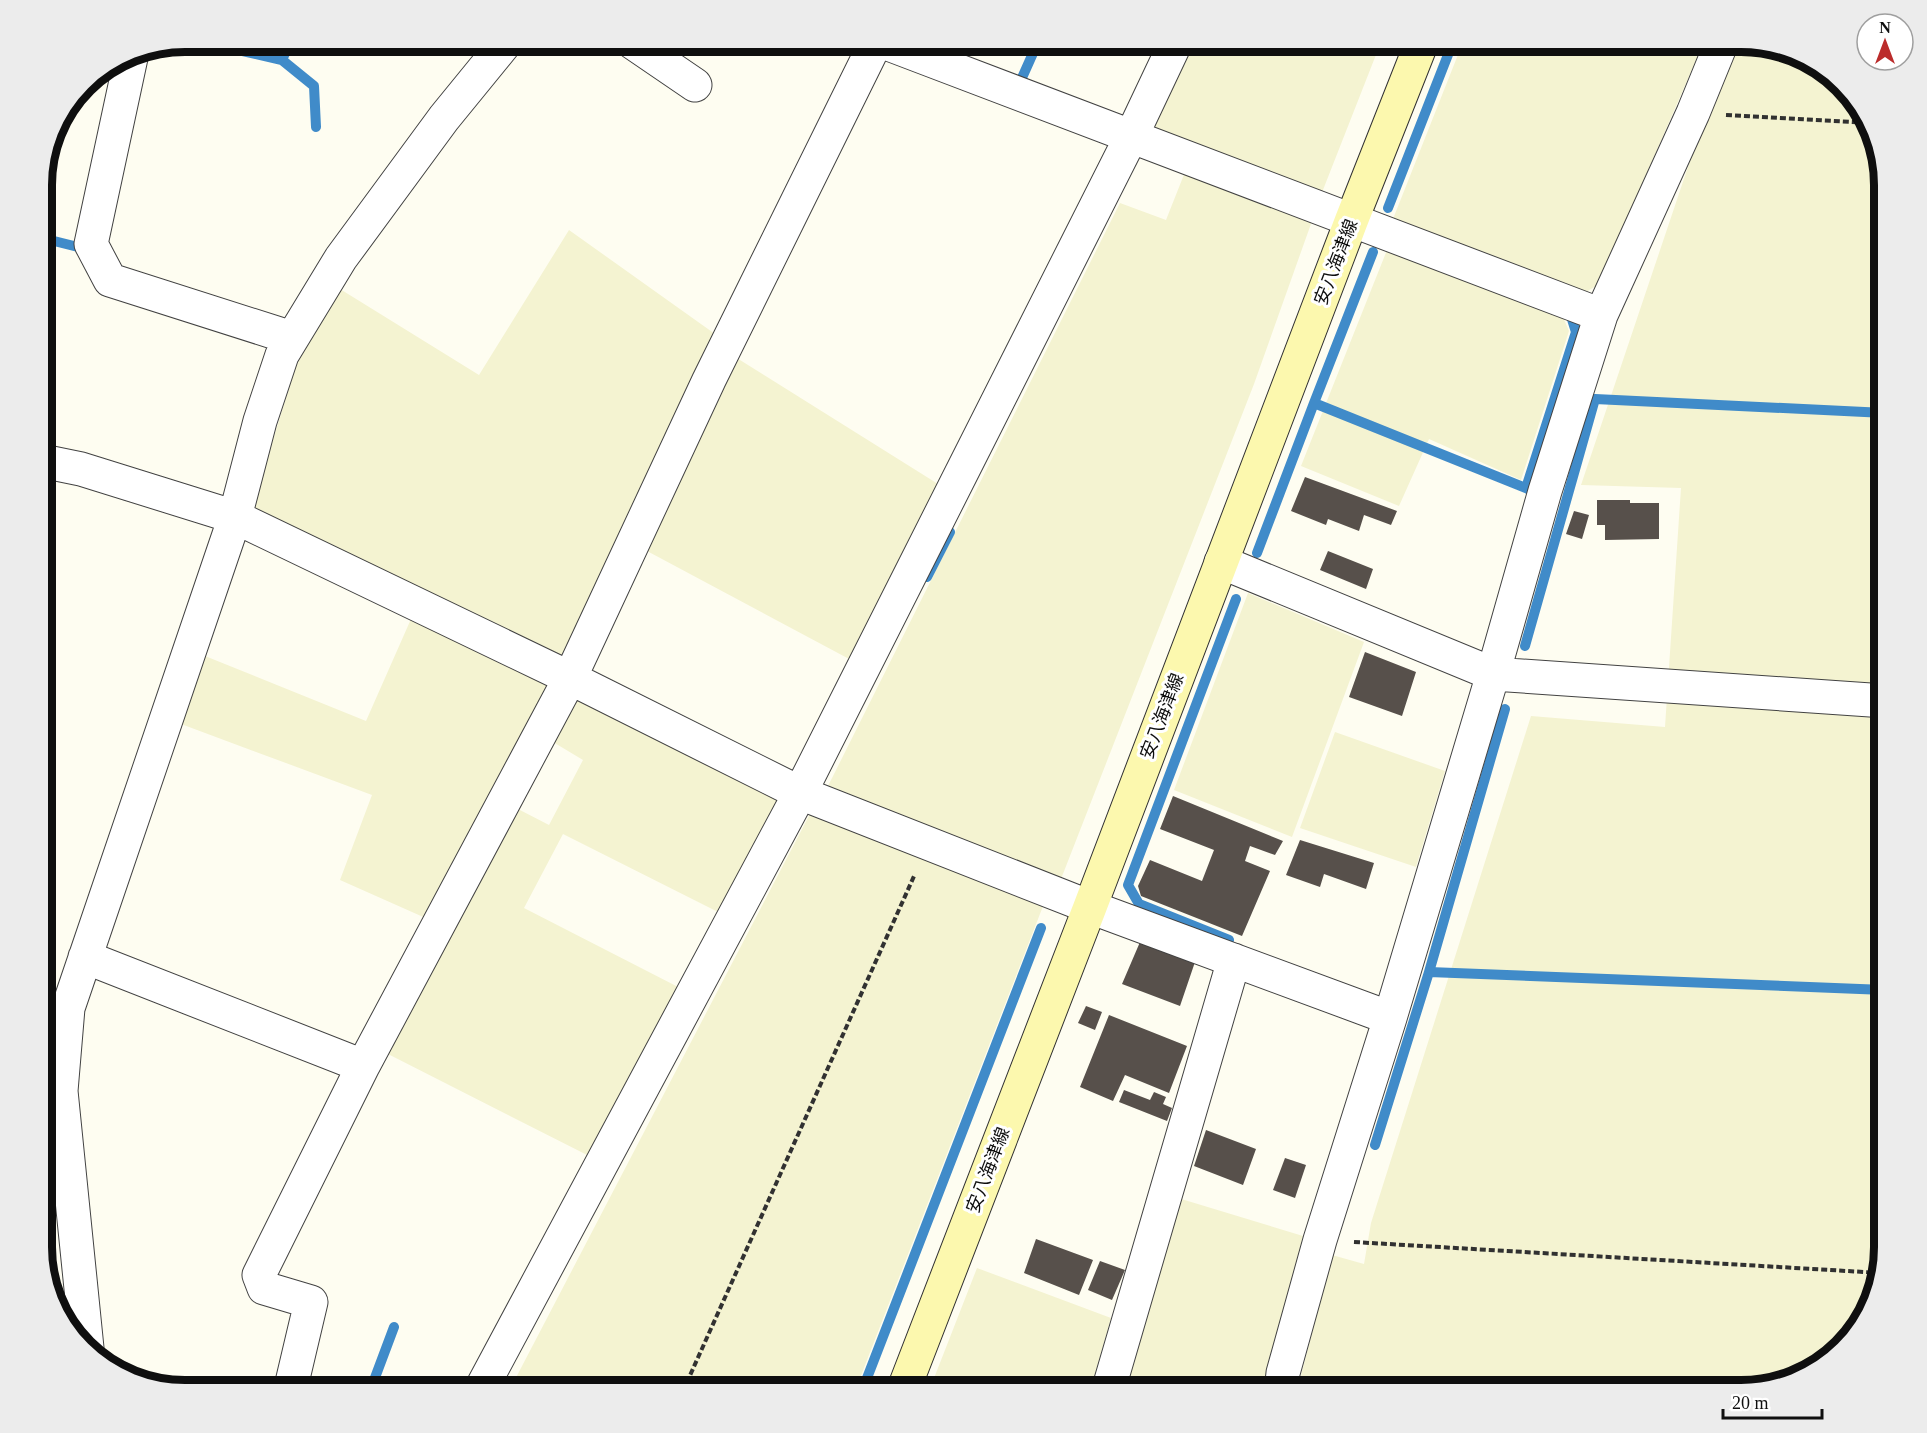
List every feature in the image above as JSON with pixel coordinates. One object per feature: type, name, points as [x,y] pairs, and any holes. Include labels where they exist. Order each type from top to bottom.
[{"type":"main road","name":"安八海津線","points":[[907,1380],[1418,52]]},
{"type":"street","points":[[486,1380],[800,793],[1132,135],[1171,52]]},
{"type":"street","points":[[1282,1380],[1320,1240],[1390,1018],[1545,491],[1601,315],[1693,113],[1718,52]]},
{"type":"street","points":[[86,1336],[55,1010],[85,957],[235,518],[260,421],[282,355],[340,258],[444,118],[497,53]]},
{"type":"street","points":[[648,53],[695,85]]},
{"type":"street","points":[[293,1380],[311,1302],[264,1288],[259,1275],[363,1066],[570,678],[709,380],[871,53]]},
{"type":"street","points":[[911,53],[1601,315]]},
{"type":"street","points":[[129,65],[91,244],[110,280],[292,338]]},
{"type":"street","points":[[53,463],[81,469],[235,518],[570,678],[800,793],[1090,907],[1390,1018]]},
{"type":"street","points":[[1221,562],[1493,674],[1874,700]]},
{"type":"street","points":[[85,957],[363,1066]]},
{"type":"street","points":[[1111,1380],[1234,960]]},
{"type":"path","points":[[1693,113],[1859,122]]},
{"type":"path","points":[[688,1380],[928,844]]},
{"type":"path","points":[[1320,1240],[1872,1272]]},
{"type":"green space","points":[[1190,52],[1377,52],[1321,195],[1151,130]]},
{"type":"green space","points":[[1459,52],[1700,52],[1598,285],[1577,297],[1391,224]]},
{"type":"green space","points":[[1735,52],[1742,52],[1776,57],[1800,66],[1823,80],[1836,91],[1857,119],[1872,159],[1874,177],[1874,1256],[1867,1290],[1857,1314],[1847,1329],[1823,1353],[1793,1370],[1759,1379],[1300,1380],[1332,1255],[1364,1264],[1371,1223],[1531,716],[1665,727],[1681,488],[1581,485],[1693,152]]},
{"type":"green space","points":[[1185,172],[1312,221],[1254,384],[1061,879],[827,788],[1120,203],[1166,220]]},
{"type":"green space","points":[[569,230],[715,334],[563,658],[252,507],[300,353],[340,289],[479,375]]},
{"type":"green space","points":[[1389,245],[1560,310],[1569,331],[1521,480],[1429,439],[1399,506],[1301,466]]},
{"type":"green space","points":[[732,355],[938,484],[851,660],[647,551]]},
{"type":"green space","points":[[1248,593],[1364,642],[1292,837],[1174,790]]},
{"type":"green space","points":[[411,619],[553,687],[430,920],[340,880],[372,795],[181,724],[205,656],[366,721]]},
{"type":"green space","points":[[578,698],[780,801],[720,913],[563,834],[524,908],[684,990],[595,1159],[386,1053],[518,809],[549,825],[583,760],[553,742]]},
{"type":"green space","points":[[1335,732],[1445,771],[1416,867],[1300,828]]},
{"type":"green space","points":[[812,810],[1045,901],[859,1380],[515,1380]]},
{"type":"green space","points":[[1178,1198],[1303,1236],[1265,1380],[1125,1380]]},
{"type":"green space","points":[[977,1268],[1111,1318],[1093,1380],[933,1380]]},
{"type":"building","points":[[1305,477],[1397,511],[1391,525],[1364,515],[1359,531],[1328,519],[1326,525],[1291,511]]},
{"type":"building","points":[[1597,500],[1659,503],[1659,539],[1605,540],[1605,525],[1597,525]]},
{"type":"building","points":[[1574,511],[1589,515],[1582,539],[1566,534]]},
{"type":"building","points":[[1328,551],[1373,569],[1366,589],[1320,570]]},
{"type":"building","points":[[1365,652],[1416,672],[1402,716],[1349,697]]},
{"type":"building","points":[[1173,796],[1283,841],[1275,855],[1250,846],[1245,861],[1270,871],[1242,936],[1141,896],[1138,886],[1150,860],[1202,881],[1214,850],[1160,829]]},
{"type":"building","points":[[1300,840],[1374,863],[1366,889],[1324,874],[1320,887],[1286,875]]},
{"type":"building","points":[[1140,942],[1195,962],[1180,1006],[1122,984]]},
{"type":"building","points":[[1086,1006],[1102,1012],[1095,1030],[1078,1023]]},
{"type":"building","points":[[1109,1015],[1187,1046],[1169,1093],[1125,1075],[1113,1101],[1080,1087]]},
{"type":"building","points":[[1124,1090],[1150,1100],[1154,1092],[1166,1097],[1163,1104],[1172,1108],[1167,1121],[1119,1102]]},
{"type":"building","points":[[1206,1130],[1256,1149],[1243,1185],[1194,1166]]},
{"type":"building","points":[[1285,1158],[1306,1165],[1295,1198],[1273,1190]]},
{"type":"building","points":[[1036,1239],[1093,1260],[1079,1295],[1024,1273]]},
{"type":"building","points":[[1100,1261],[1125,1270],[1112,1300],[1088,1290]]},
{"type":"waterway","points":[[1021,80],[1033,52]]},
{"type":"waterway","points":[[1388,208],[1449,52]]},
{"type":"waterway","points":[[251,53],[282,60],[314,86],[316,127]]},
{"type":"waterway","points":[[282,60],[285,53]]},
{"type":"waterway","points":[[53,241],[86,249]]},
{"type":"waterway","points":[[1373,252],[1314,403],[1528,489]]},
{"type":"waterway","points":[[1526,488],[1576,332],[1570,313]]},
{"type":"waterway","points":[[1525,646],[1595,399],[1874,412]]},
{"type":"waterway","points":[[1257,553],[1314,403]]},
{"type":"waterway","points":[[927,577],[950,532]]},
{"type":"waterway","points":[[1229,940],[1139,904],[1128,885],[1236,599]]},
{"type":"waterway","points":[[1429,972],[1505,709]]},
{"type":"waterway","points":[[866,1380],[1041,928]]},
{"type":"waterway","points":[[1375,1145],[1429,972],[1874,990]]},
{"type":"waterway","points":[[374,1380],[394,1327]]}]
